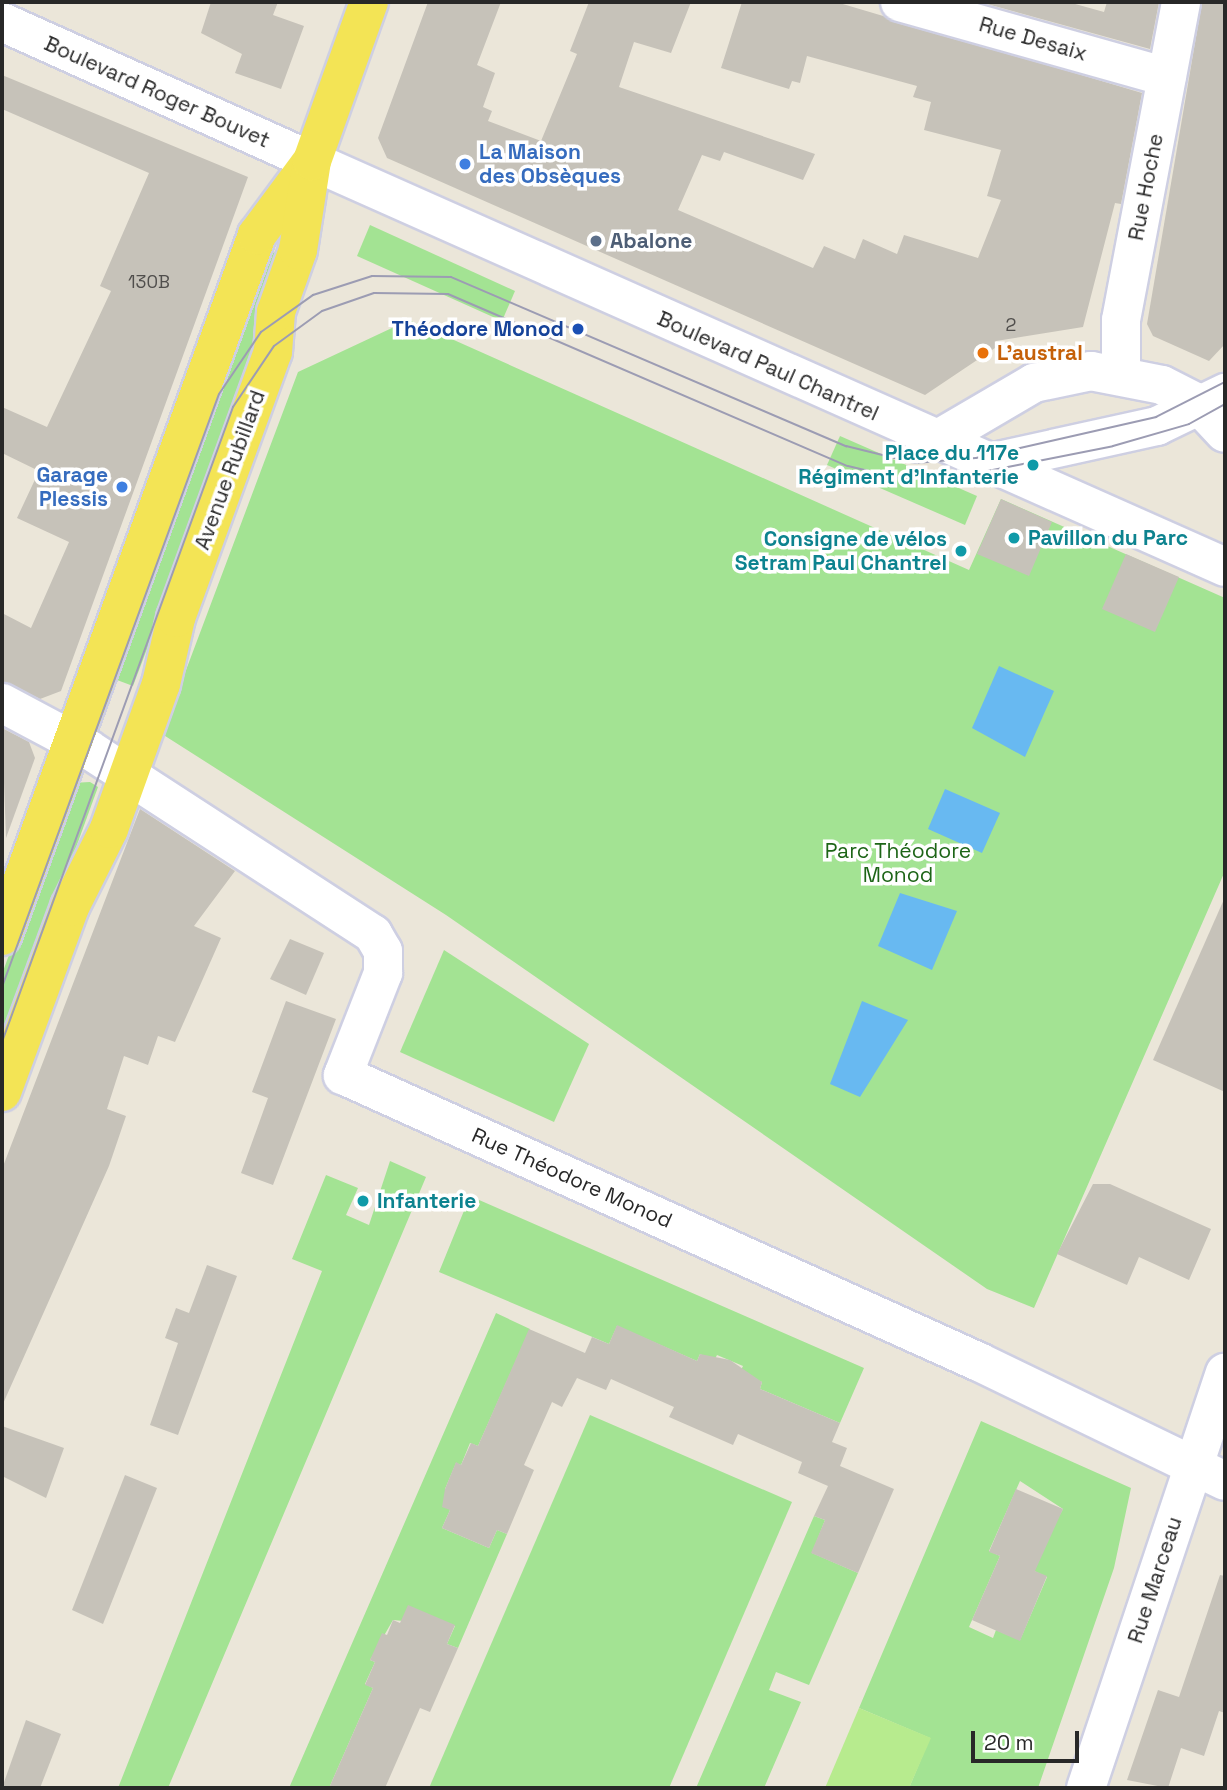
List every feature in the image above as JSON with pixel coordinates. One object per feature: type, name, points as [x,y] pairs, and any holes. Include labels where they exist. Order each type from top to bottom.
[{"type":"main road","name":"Avenue Rubillard","points":[[2,1092],[70,907],[101,850],[134,778],[161,684],[176,618],[273,352],[276,312],[298,250],[312,161],[369,2]]},
{"type":"main road","name":"Avenue Rubillard","points":[[2,936],[257,235],[312,161]]},
{"type":"street","name":"Rue Desaix","points":[[900,2],[1167,77]]},
{"type":"street","name":"Rue Hoche","points":[[1121,373],[1121,320],[1181,2]]},
{"type":"street","name":"Boulevard Roger Bouvet","points":[[2,22],[312,161]]},
{"type":"street","name":"Boulevard Paul Chantrel","points":[[312,161],[1225,568]]},
{"type":"street","points":[[935,441],[1034,383],[1091,371],[1121,373],[1162,385],[1217,411]]},
{"type":"street","points":[[989,463],[1097,442],[1217,411]]},
{"type":"street","points":[[2,703],[74,740],[134,778]]},
{"type":"street","name":"Rue Théodore Monod","points":[[134,778],[377,939],[383,973],[343,1075],[1194,1461]]},
{"type":"street","name":"Rue Marceau","points":[[1086,1788],[1225,1373]]},
{"type":"street","points":[[1194,1461],[1225,1481]]},
{"type":"green space","points":[[370,225],[515,291],[502,321],[357,256]]},
{"type":"green space","points":[[268,250],[276,253],[243,395],[133,686],[109,677]]},
{"type":"green space","name":"Parc Théodore Monod","points":[[409,320],[969,570],[1001,499],[1225,598],[1225,871],[1034,1308],[987,1289],[446,915],[162,734],[298,372]]},
{"type":"green space","points":[[840,436],[977,496],[965,525],[827,465]]},
{"type":"green space","points":[[90,782],[98,787],[2,1051],[2,974],[72,783]]},
{"type":"green space","points":[[444,950],[589,1044],[554,1122],[400,1052]]},
{"type":"green space","points":[[390,1161],[426,1177],[168,1788],[118,1788],[322,1271],[292,1259],[326,1175],[358,1188],[346,1215],[369,1225]]},
{"type":"green space","points":[[470,1196],[864,1368],[840,1423],[760,1389],[762,1382],[740,1372],[743,1366],[717,1355],[714,1361],[700,1354],[697,1361],[617,1326],[609,1344],[439,1272]]},
{"type":"green space","points":[[496,1313],[530,1329],[478,1446],[470,1443],[461,1465],[456,1463],[445,1489],[450,1510],[442,1528],[489,1548],[497,1530],[507,1534],[458,1648],[447,1644],[455,1626],[393,1620],[370,1660],[375,1662],[365,1684],[373,1688],[329,1788],[289,1788]]},
{"type":"green space","points":[[590,1415],[792,1502],[669,1788],[429,1788]]},
{"type":"green space","points":[[981,1421],[1131,1488],[1114,1568],[1038,1788],[909,1788],[930,1738],[859,1708]],"holes":[[[1020,1481],[1063,1509],[1030,1569],[1047,1577],[1020,1640],[996,1630],[993,1638],[969,1627],[1000,1556],[989,1551]]]},
{"type":"green space","points":[[814,1516],[825,1520],[812,1553],[858,1573],[809,1685],[776,1672],[769,1690],[801,1702],[764,1788],[696,1788]]},
{"type":"green space","points":[[859,1708],[931,1738],[909,1788],[825,1788]]},
{"type":"water","points":[[999,666],[1054,691],[1025,757],[972,728]]},
{"type":"water","points":[[945,789],[1000,813],[982,853],[928,829]]},
{"type":"water","points":[[900,893],[957,911],[932,970],[878,946]]},
{"type":"water","points":[[862,1001],[908,1020],[860,1097],[830,1084]]},
{"type":"building","points":[[211,2],[278,2],[273,15],[304,26],[281,89],[235,73],[242,54],[201,33]]},
{"type":"building","points":[[428,2],[501,2],[477,65],[495,73],[483,107],[492,111],[488,121],[541,141],[577,54],[570,51],[589,2],[691,2],[671,53],[634,42],[619,87],[815,154],[803,180],[724,152],[720,161],[702,155],[678,210],[813,268],[824,246],[855,259],[863,239],[897,254],[904,235],[978,258],[1001,200],[987,196],[1001,150],[924,130],[931,102],[913,97],[917,86],[807,56],[800,83],[792,81],[789,89],[721,68],[742,2],[836,2],[1142,93],[1121,204],[1115,203],[1083,327],[996,341],[995,348],[925,395],[387,158],[378,138]]},
{"type":"building","points":[[980,2],[1068,2],[1104,12],[1107,2],[1159,2],[1150,49]]},
{"type":"building","points":[[1202,2],[1225,2],[1225,344],[1209,361],[1153,336],[1147,324]]},
{"type":"building","points":[[2,75],[248,177],[61,691],[40,699],[2,681],[2,613],[31,628],[69,542],[17,518],[39,471],[2,453],[2,407],[47,427],[111,291],[100,286],[149,173],[2,109]]},
{"type":"building","name":"Pavillon du Parc","points":[[1001,499],[1052,522],[1029,576],[977,554]]},
{"type":"building","points":[[1126,554],[1179,577],[1155,632],[1102,609]]},
{"type":"building","points":[[2,728],[29,742],[35,758],[6,838]]},
{"type":"building","points":[[140,809],[235,871],[194,926],[221,938],[175,1042],[158,1036],[148,1065],[124,1056],[107,1109],[126,1116],[109,1166],[2,1406],[2,1169]]},
{"type":"building","points":[[1225,897],[1225,1092],[1153,1060]]},
{"type":"building","points":[[290,939],[324,953],[306,995],[270,979]]},
{"type":"building","points":[[286,1001],[336,1019],[273,1185],[241,1173],[268,1098],[252,1092]]},
{"type":"building","points":[[1093,1184],[1110,1184],[1211,1229],[1189,1280],[1139,1257],[1127,1285],[1057,1254]]},
{"type":"building","points":[[207,1265],[237,1276],[178,1435],[150,1425],[178,1343],[165,1338],[176,1308],[189,1313]]},
{"type":"building","points":[[617,1325],[697,1361],[700,1354],[730,1360],[762,1382],[760,1389],[840,1423],[832,1442],[847,1448],[840,1466],[894,1489],[858,1573],[811,1553],[825,1520],[814,1516],[828,1486],[798,1473],[802,1462],[738,1434],[733,1445],[669,1417],[674,1407],[611,1379],[606,1390],[577,1378],[562,1407],[552,1402],[524,1465],[534,1470],[507,1534],[497,1530],[489,1548],[442,1528],[450,1510],[442,1507],[445,1489],[456,1462],[461,1465],[471,1443],[478,1446],[529,1329],[585,1353],[592,1337],[609,1344]]},
{"type":"building","points":[[2,1426],[64,1448],[46,1498],[2,1476]]},
{"type":"building","points":[[125,1475],[157,1488],[103,1624],[72,1610]]},
{"type":"building","points":[[1016,1489],[1063,1509],[1035,1571],[1047,1576],[1020,1641],[972,1620],[1000,1556],[989,1552]]},
{"type":"building","points":[[1220,1575],[1225,1576],[1225,1713],[1219,1711],[1204,1756],[1181,1748],[1168,1788],[1127,1780],[1158,1690],[1179,1697]]},
{"type":"building","points":[[408,1605],[455,1625],[447,1644],[458,1648],[430,1712],[420,1708],[385,1788],[329,1788],[373,1688],[365,1685],[375,1662],[370,1660],[382,1633],[387,1635],[393,1620],[400,1623]]},
{"type":"building","points":[[26,1720],[61,1734],[40,1788],[2,1788]]},
{"type":"tram line","points":[[2,987],[219,394],[261,332],[313,295],[372,276],[451,277],[846,446],[915,463],[976,458],[1156,417],[1225,382]]},
{"type":"tram line","points":[[2,1042],[233,407],[274,346],[322,311],[374,293],[448,294],[848,466],[898,478],[947,479],[1113,446],[1189,424],[1225,404]]},
{"type":"place","name":"La Maison des Obsèques","points":[[465,164]]},
{"type":"place","name":"Abalone","points":[[596,241]]},
{"type":"place","name":"Théodore Monod","points":[[578,329]]},
{"type":"place","name":"L'austral","points":[[983,353]]},
{"type":"place","name":"Place du 117e Régiment d'Infanterie","points":[[1033,465]]},
{"type":"place","name":"Garage Plessis","points":[[122,487]]},
{"type":"place","name":"Pavillon du Parc","points":[[1014,538]]},
{"type":"place","name":"Consigne de vélos Setram Paul Chantrel","points":[[961,551]]},
{"type":"place","name":"Infanterie","points":[[363,1201]]}]
